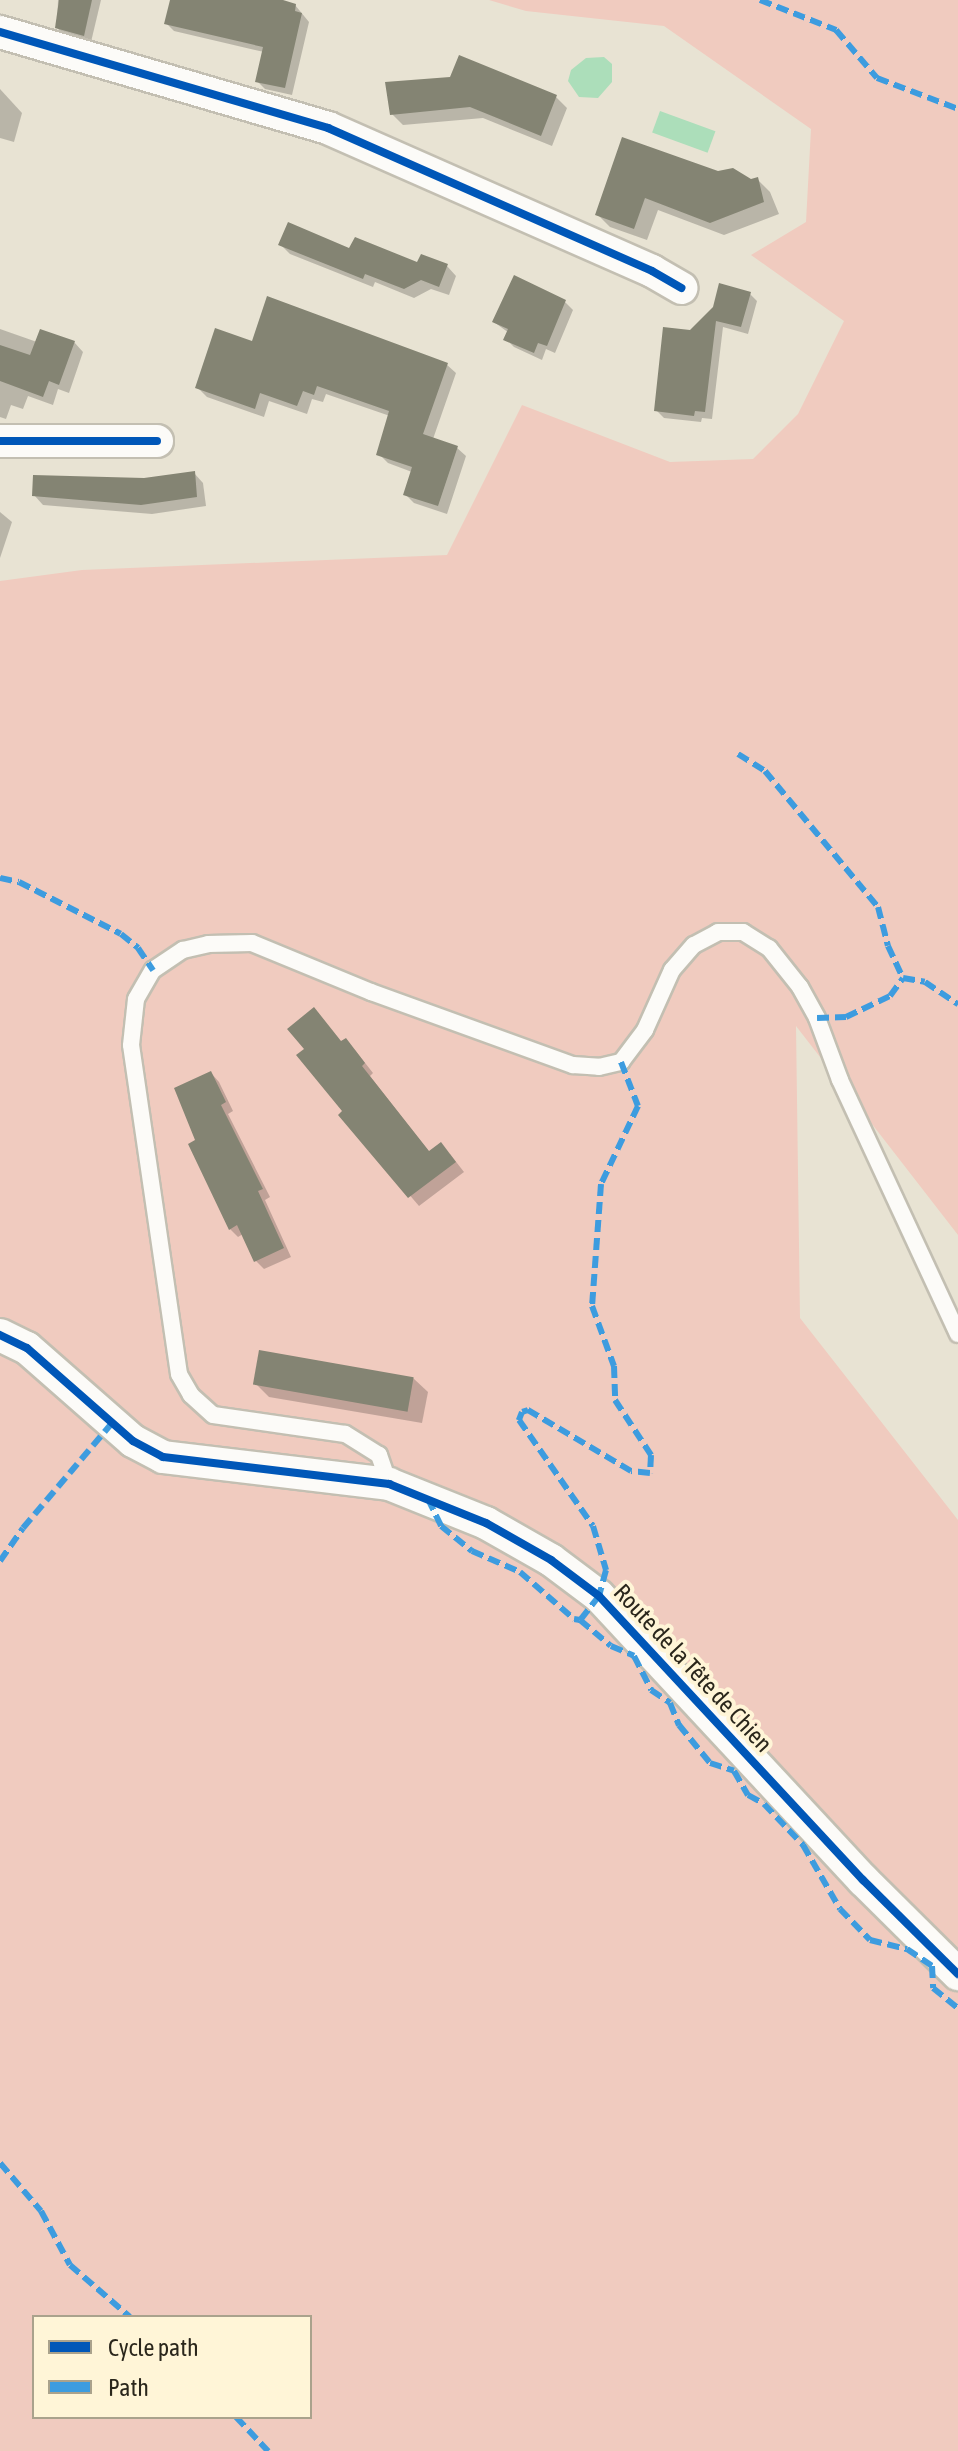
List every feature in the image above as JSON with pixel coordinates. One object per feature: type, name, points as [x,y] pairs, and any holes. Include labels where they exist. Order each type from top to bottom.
[{"type":"street","points":[[0,32],[328,128],[652,271],[682,288]]},
{"type":"street","points":[[0,441],[157,441]]},
{"type":"street","name":"Route de la Tête de Chien","points":[[0,1335],[27,1348],[133,1441],[163,1457],[389,1484],[486,1523],[551,1560],[599,1596],[863,1880],[958,1974]]},
{"type":"lane","points":[[389,1484],[379,1455],[345,1434],[213,1415],[191,1395],[179,1374],[131,1045],[136,999],[153,970],[183,950],[208,944],[252,943],[371,992],[573,1065],[599,1067],[621,1062],[645,1030],[672,970],[694,945],[718,932],[743,932],[769,948],[800,987],[817,1018],[846,1093],[958,1334]]},
{"type":"shaded area","points":[[489,0],[958,0],[958,1235],[796,1026],[800,1318],[958,1520],[958,2451],[0,2451],[0,581],[82,570],[447,555],[522,405],[670,462],[753,459],[798,414],[844,321],[751,255],[806,222],[811,129],[664,26],[526,11]]},
{"type":"shaded area","points":[[604,57],[612,64],[612,82],[598,98],[579,97],[568,81],[571,70],[586,58]]},
{"type":"shaded area","points":[[660,111],[715,131],[708,153],[652,133]]},
{"type":"building","points":[[59,0],[92,0],[84,36],[55,28]]},
{"type":"building","points":[[170,0],[283,0],[296,4],[295,11],[302,13],[285,88],[255,82],[263,47],[164,24]]},
{"type":"building","points":[[459,55],[557,95],[541,136],[470,107],[390,115],[385,82],[450,77]]},
{"type":"building","points":[[622,137],[718,171],[733,168],[751,179],[758,177],[764,202],[710,223],[645,198],[634,229],[595,215]]},
{"type":"building","points":[[288,222],[349,248],[355,237],[417,262],[421,254],[448,264],[439,287],[421,280],[404,289],[365,274],[363,279],[278,245]]},
{"type":"building","points":[[514,275],[566,300],[547,346],[538,343],[534,353],[503,340],[508,329],[492,322]]},
{"type":"building","points":[[719,283],[751,292],[741,327],[716,321],[705,412],[695,411],[694,416],[654,411],[663,327],[690,330],[713,307]]},
{"type":"building","points":[[267,296],[448,363],[423,434],[458,446],[438,506],[403,495],[412,467],[376,455],[389,411],[317,386],[314,395],[303,391],[297,406],[260,393],[255,409],[195,388],[215,328],[252,341]]},
{"type":"building","points":[[40,329],[75,341],[59,385],[49,381],[43,397],[0,381],[0,345],[30,355]]},
{"type":"building","points":[[195,471],[197,497],[141,505],[32,496],[33,475],[144,478]]},
{"type":"building","points":[[314,1007],[341,1041],[346,1038],[365,1063],[362,1066],[429,1151],[441,1142],[456,1162],[408,1198],[338,1115],[342,1111],[296,1055],[304,1049],[287,1029]]},
{"type":"building","points":[[211,1071],[226,1102],[221,1105],[263,1189],[258,1191],[284,1248],[254,1262],[237,1225],[229,1230],[188,1144],[195,1140],[174,1088]]},
{"type":"building","points":[[259,1350],[414,1377],[408,1412],[253,1384]]},
{"type":"marked path","points":[[760,0],[836,30],[877,78],[958,109]]},
{"type":"marked path","points":[[738,754],[765,771],[878,907],[888,946],[903,978]]},
{"type":"marked path","points":[[0,878],[19,882],[121,934],[138,948],[153,970]]},
{"type":"marked path","points":[[817,1018],[846,1017],[890,996],[903,978],[925,982],[958,1004]]},
{"type":"marked path","points":[[621,1062],[638,1106],[601,1184],[592,1306],[614,1366],[615,1400],[651,1455],[650,1473],[631,1471],[528,1410],[522,1412],[519,1420],[593,1526],[606,1570],[599,1596],[580,1620],[611,1646],[634,1656],[651,1690],[670,1703],[679,1725],[710,1763],[734,1771],[748,1795],[764,1804],[803,1845],[840,1909],[870,1940],[907,1949],[932,1966],[933,1988],[958,2008]]},
{"type":"marked path","points":[[0,1561],[23,1528],[112,1423]]},
{"type":"marked path","points":[[428,1499],[441,1526],[472,1551],[520,1572],[574,1619],[580,1620]]},
{"type":"marked path","points":[[0,2163],[41,2211],[70,2265],[128,2315]]},
{"type":"marked path","points":[[238,2419],[268,2451]]},
{"type":"cycle path","points":[[0,32],[328,128],[652,271],[682,288]]},
{"type":"cycle path","points":[[0,441],[157,441]]},
{"type":"cycle path","points":[[0,1335],[27,1348],[133,1441],[163,1457],[389,1484],[486,1523],[551,1560],[599,1596],[863,1880],[958,1974]]}]
